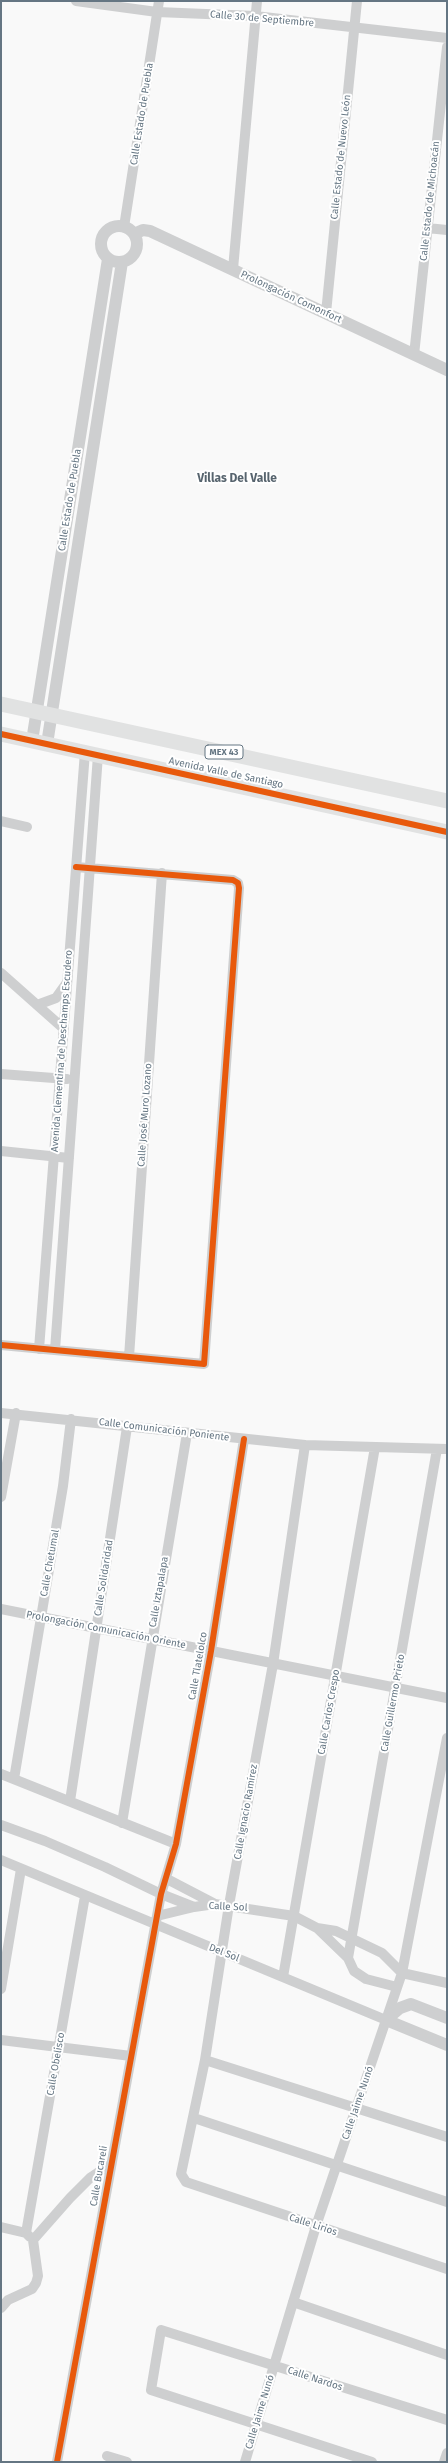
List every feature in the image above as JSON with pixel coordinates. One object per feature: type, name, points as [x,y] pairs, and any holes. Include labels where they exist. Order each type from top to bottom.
[{"type":"main road","name":"Avenida Valle de Santiago","points":[[1,704],[447,800]]},
{"type":"main road","name":"Avenida Valle de Santiago","points":[[1,734],[447,832]]},
{"type":"street","name":"Calle 30 de Septiembre","points":[[76,1],[157,12],[256,16],[447,38]]},
{"type":"street","name":"Calle Estado de Puebla","points":[[129,230],[159,1]]},
{"type":"street","points":[[233,269],[257,1]]},
{"type":"street","name":"Calle Estado de Nuevo León","points":[[326,313],[357,1]]},
{"type":"street","name":"Calle Estado de Michoacán","points":[[414,354],[447,47]]},
{"type":"street","points":[[112,228],[129,230],[136,240],[136,251],[132,256],[122,262],[108,259],[101,249],[103,236],[112,228]]},
{"type":"street","points":[[427,228],[447,230]]},
{"type":"street","name":"Prolongación Comonfort","points":[[129,230],[150,231],[447,370]]},
{"type":"street","name":"Calle Estado de Puebla","points":[[32,741],[108,259]]},
{"type":"street","name":"Calle Estado de Puebla","points":[[47,744],[122,262]]},
{"type":"street","name":"Avenida Clementina de Deschamps Escudero","points":[[39,1349],[76,867],[92,754]]},
{"type":"street","name":"Avenida Clementina de Deschamps Escudero","points":[[55,1350],[90,868],[92,754]]},
{"type":"street","points":[[1,821],[27,827]]},
{"type":"street","points":[[1,1345],[204,1364],[239,888],[238,883],[233,880],[76,867]]},
{"type":"street","name":"Calle José Muro Lozano","points":[[129,1357],[162,874]]},
{"type":"street","points":[[1,973],[63,1028]]},
{"type":"street","points":[[37,1005],[56,998],[67,982]]},
{"type":"street","points":[[1,1074],[74,1080]]},
{"type":"street","points":[[1,1151],[69,1158]]},
{"type":"street","name":"Calle Comunicación Poniente","points":[[1,1413],[71,1419],[127,1427],[304,1446],[442,1449]]},
{"type":"street","points":[[1,1497],[16,1414]]},
{"type":"street","name":"Calle Chetumal","points":[[14,1779],[62,1493],[71,1419]]},
{"type":"street","name":"Calle Solidaridad","points":[[70,1801],[127,1427]]},
{"type":"street","name":"Calle Iztapalapa","points":[[122,1823],[151,1639],[187,1433]]},
{"type":"street","name":"Calle Tlatelolco","points":[[161,1894],[176,1844],[210,1651],[244,1439]]},
{"type":"street","name":"Calle Ignacio Ramírez","points":[[182,2177],[205,2060],[229,1905],[273,1664],[304,1446]]},
{"type":"street","name":"Calle Carlos Crespo","points":[[283,1977],[375,1447]]},
{"type":"street","name":"Calle Guillermo Prieto","points":[[348,1958],[395,1688],[442,1449]]},
{"type":"street","name":"Prolongación Comunicación Oriente","points":[[1,1609],[447,1698]]},
{"type":"street","name":"Calle Jaime Nunó","points":[[245,2462],[316,2226],[402,1973],[447,1738]]},
{"type":"street","points":[[1,1774],[176,1844]]},
{"type":"street","name":"Calle Sol","points":[[1,1825],[105,1867],[161,1894],[194,1907],[215,1904],[229,1905],[294,1916],[317,1928],[348,1958],[354,1971],[366,1979],[397,1987]]},
{"type":"street","name":"Del Sol","points":[[1,1860],[86,1896],[156,1920],[222,1952],[447,2045]]},
{"type":"street","points":[[1,1989],[21,1869]]},
{"type":"street","points":[[166,1879],[215,1904]]},
{"type":"street","name":"Calle Bucareli","points":[[57,2462],[161,1894]]},
{"type":"street","name":"Calle Obelisco","points":[[1,2308],[8,2300],[32,2289],[38,2276],[29,2236],[59,2048],[86,1896]]},
{"type":"street","points":[[156,1920],[194,1907]]},
{"type":"street","points":[[317,1928],[336,1931],[382,1953],[402,1973],[447,1983]]},
{"type":"street","points":[[386,2020],[400,2008],[411,2004],[447,2018]]},
{"type":"street","points":[[1,2040],[131,2056]]},
{"type":"street","points":[[205,2060],[447,2137]]},
{"type":"street","points":[[194,2118],[447,2202]]},
{"type":"street","points":[[1,2227],[29,2236],[90,2178],[111,2164]]},
{"type":"street","name":"Calle Lirios","points":[[182,2177],[186,2182],[447,2268]]},
{"type":"street","points":[[293,2302],[447,2355]]},
{"type":"street","name":"Calle Nardos","points":[[256,2424],[151,2390],[161,2330],[447,2420]]},
{"type":"street","points":[[256,2424],[372,2462]]},
{"type":"street","points":[[444,2462],[447,2453]]},
{"type":"street","points":[[107,2456],[128,2462]]},
{"type":"cycle path","points":[[1,734],[447,832]]},
{"type":"cycle path","points":[[1,1345],[204,1364],[239,888],[238,883],[233,880],[76,867]]},
{"type":"cycle path","points":[[57,2462],[161,1894],[176,1844],[211,1651],[244,1439]]},
{"type":"district","name":"Villas Del Valle","points":[[237,479]]}]
